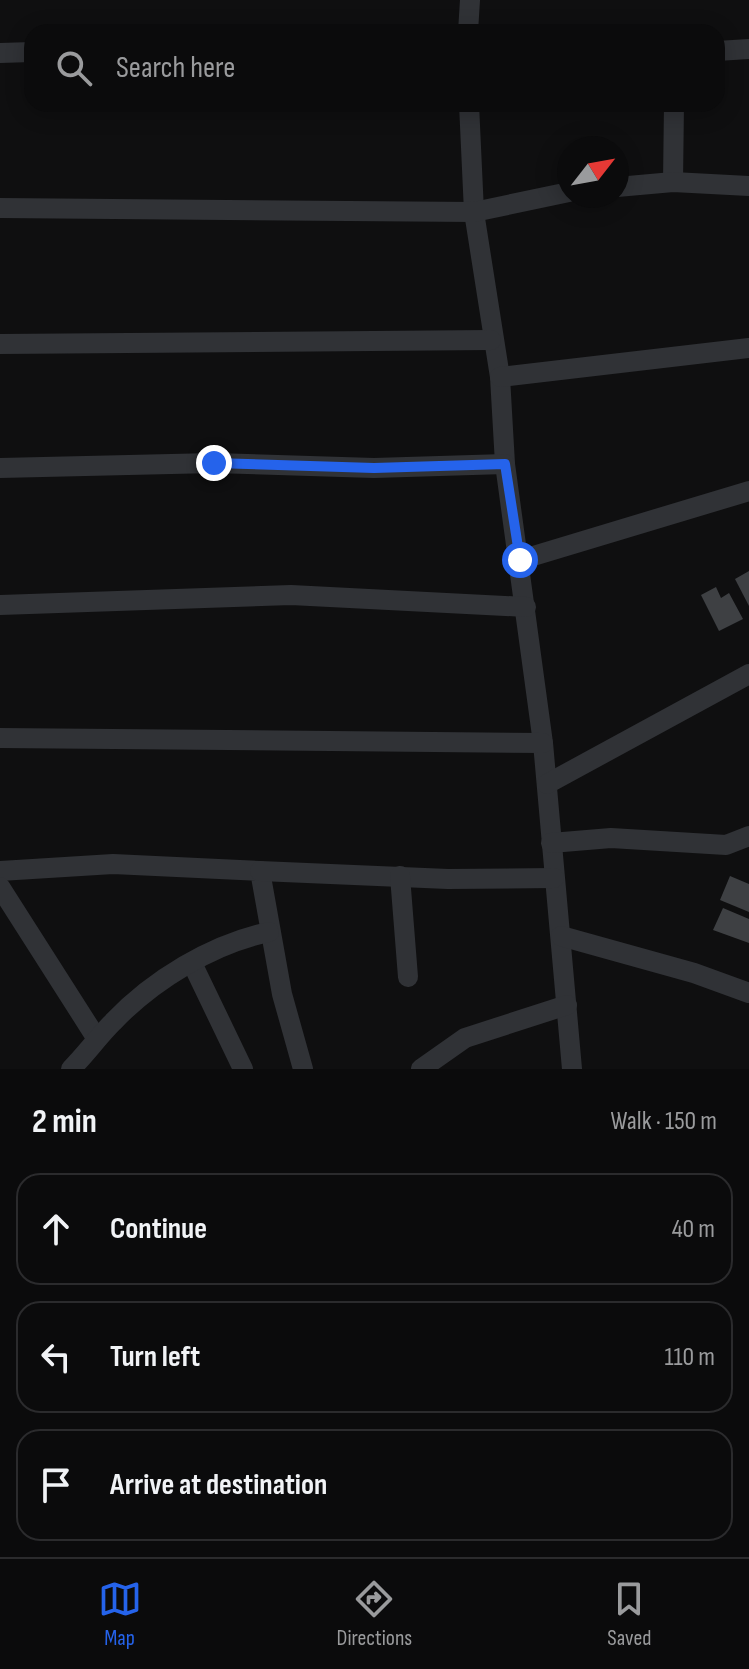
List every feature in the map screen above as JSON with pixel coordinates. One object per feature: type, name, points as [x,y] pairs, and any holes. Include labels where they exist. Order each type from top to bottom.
[{"type":"street","points":[[468,24],[470,0]]},
{"type":"street","points":[[725,50],[749,49]]},
{"type":"street","points":[[0,53],[24,52]]},
{"type":"street","points":[[469,112],[474,212],[491,340],[500,377],[505,464],[543,743],[572,1069]]},
{"type":"street","points":[[673,182],[674,112]]},
{"type":"street","points":[[629,186],[673,182],[749,186]]},
{"type":"street","points":[[0,208],[474,212],[557,195]]},
{"type":"street","points":[[0,344],[491,340]]},
{"type":"street","points":[[500,377],[749,348]]},
{"type":"street","points":[[0,468],[214,463],[374,468],[505,464]]},
{"type":"street","points":[[520,560],[749,491]]},
{"type":"street","points":[[0,605],[291,595],[526,607]]},
{"type":"street","points":[[547,784],[749,674]]},
{"type":"street","points":[[0,738],[543,743]]},
{"type":"street","points":[[551,843],[611,838],[726,845],[749,836]]},
{"type":"street","points":[[0,871],[113,864],[400,876],[554,878]]},
{"type":"street","points":[[260,871],[269,932],[303,1069]]},
{"type":"street","points":[[400,876],[408,977]]},
{"type":"street","points":[[2,895],[97,1039]]},
{"type":"street","points":[[82,1065],[97,1039],[148,991],[192,963],[232,943],[269,932]]},
{"type":"street","points":[[561,936],[694,973],[749,993]]},
{"type":"street","points":[[192,963],[243,1069]]},
{"type":"street","points":[[421,1069],[465,1038],[567,1005]]},
{"type":"building","points":[[749,571],[749,606],[735,579]]},
{"type":"building","points":[[716,587],[721,598],[729,593],[743,619],[719,631],[701,595]]},
{"type":"building","points":[[730,876],[749,884],[749,912],[720,900]]},
{"type":"building","points":[[723,908],[749,919],[749,943],[713,930]]},
{"type":"route","points":[[214,463],[374,468],[505,464],[520,560]]}]
